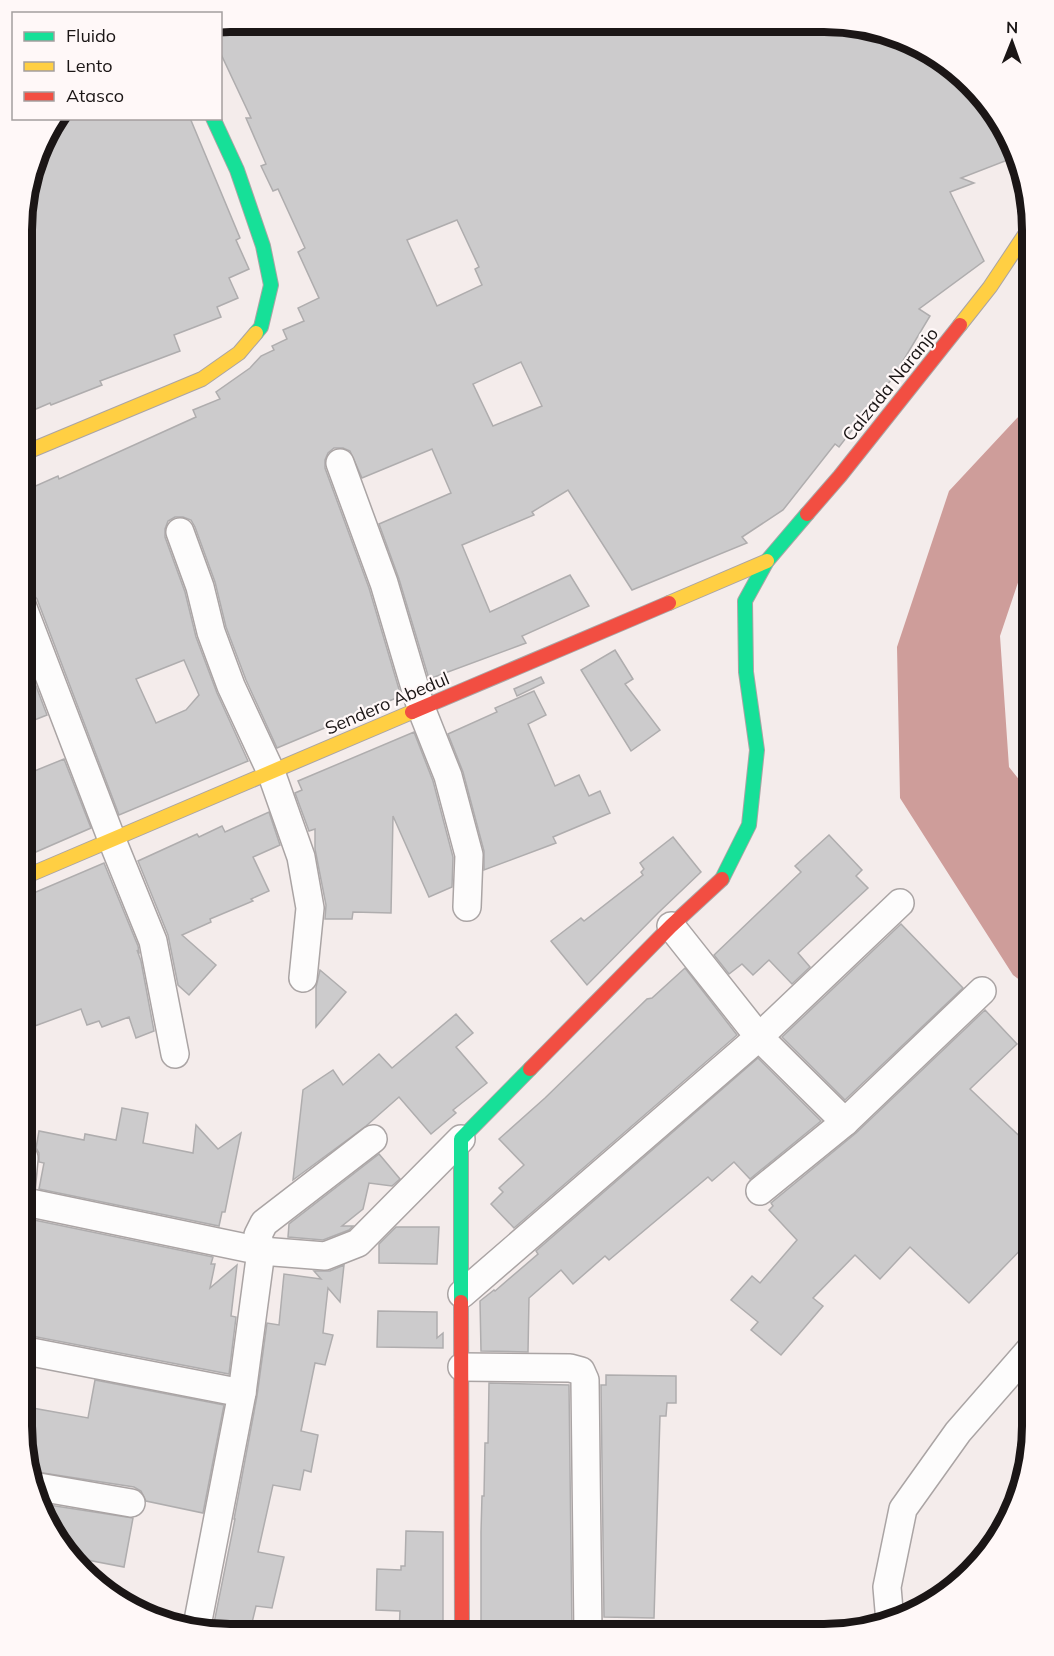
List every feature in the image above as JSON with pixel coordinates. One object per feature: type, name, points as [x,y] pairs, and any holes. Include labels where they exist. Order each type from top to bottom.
[{"type":"street","points":[[32,450],[202,379],[239,353],[261,327],[272,285],[237,170],[214,120]]},
{"type":"street","name":"Calzada Naranjo","points":[[767,561],[840,476],[956,331],[990,287],[1022,239]]},
{"type":"street","points":[[340,463],[384,583],[421,708],[448,776],[469,855],[467,907]]},
{"type":"street","points":[[180,532],[200,587],[211,632],[231,686],[271,772],[302,857],[310,908],[303,978]]},
{"type":"street","points":[[32,1203],[261,1251],[325,1256],[358,1243],[671,926],[723,878],[749,825],[758,750],[746,672],[745,601],[767,561]]},
{"type":"street","name":"Sendero Abedul","points":[[32,874],[767,561]]},
{"type":"street","points":[[32,631],[153,941],[175,1054]]},
{"type":"street","points":[[462,1294],[759,1037],[900,903]]},
{"type":"street","points":[[671,926],[759,1037],[844,1122]]},
{"type":"street","points":[[760,1191],[844,1122],[982,991]]},
{"type":"street","points":[[198,1622],[242,1394],[261,1251],[258,1235],[264,1223],[373,1139]]},
{"type":"street","points":[[461,1139],[462,1624]]},
{"type":"street","points":[[32,1352],[242,1394]]},
{"type":"street","points":[[462,1367],[570,1368],[581,1371],[585,1380],[588,1624]]},
{"type":"street","points":[[890,1613],[888,1587],[903,1509],[958,1432],[1022,1368]]},
{"type":"street","points":[[41,1487],[131,1503]]},
{"type":"shaded area","points":[[1022,413],[1022,571],[1000,636],[1009,767],[1022,783],[1022,982],[1013,975],[900,798],[897,647],[949,491]]},
{"type":"building","points":[[222,32],[850,33],[876,38],[900,47],[945,72],[982,109],[996,131],[1009,159],[961,178],[974,183],[950,192],[984,261],[919,309],[930,316],[894,376],[839,447],[835,444],[783,510],[742,537],[747,543],[632,590],[568,490],[532,512],[534,515],[462,545],[490,612],[570,575],[589,606],[522,636],[526,643],[429,679],[399,579],[379,524],[451,493],[432,449],[362,478],[350,451],[334,448],[328,453],[325,468],[369,588],[401,696],[277,748],[246,680],[226,627],[215,582],[195,527],[191,520],[183,517],[175,517],[168,521],[165,537],[185,592],[196,637],[217,693],[248,761],[119,815],[37,599],[32,593],[32,488],[58,476],[59,479],[196,417],[193,410],[220,399],[216,392],[250,368],[261,356],[274,350],[272,346],[287,339],[283,330],[304,321],[298,308],[319,298],[298,252],[305,248],[278,189],[273,191],[261,166],[266,164],[246,118],[251,118],[222,56]],"holes":[[[457,220],[479,267],[475,269],[482,285],[437,306],[407,240]],[[521,362],[542,406],[493,426],[473,384]],[[184,660],[199,695],[186,710],[156,723],[136,679]]]},
{"type":"building","points":[[65,120],[191,120],[240,238],[236,240],[249,269],[229,278],[238,298],[217,307],[221,317],[174,335],[180,351],[100,381],[102,385],[51,405],[50,403],[32,411],[32,230],[35,191],[42,166],[58,131]]},
{"type":"building","points":[[615,650],[633,679],[625,684],[660,730],[631,751],[581,670]]},
{"type":"building","points":[[32,675],[47,715],[32,721]]},
{"type":"building","points":[[541,677],[544,683],[517,696],[514,689]]},
{"type":"building","points":[[534,691],[546,715],[528,724],[555,786],[579,775],[589,796],[600,791],[610,813],[553,837],[556,843],[484,870],[484,851],[463,772],[448,734],[497,712],[495,708]]},
{"type":"building","points":[[414,732],[433,781],[453,857],[452,887],[429,897],[393,816],[391,913],[353,912],[352,919],[325,919],[326,905],[315,849],[315,829],[309,831],[295,793],[302,790],[298,781]]},
{"type":"building","points":[[64,759],[91,828],[32,854],[32,772]]},
{"type":"building","points":[[269,812],[280,845],[253,857],[269,891],[182,935],[216,965],[189,995],[178,985],[168,935],[138,861],[197,834],[199,837],[222,826],[225,832]]},
{"type":"building","points":[[829,835],[862,870],[856,876],[868,888],[798,953],[810,967],[792,984],[769,960],[753,975],[742,964],[729,974],[714,955],[801,872],[795,866]]},
{"type":"building","points":[[673,837],[701,872],[587,985],[551,941],[581,918],[584,921],[643,875],[641,872],[644,869],[640,863]]},
{"type":"building","points":[[104,863],[138,946],[154,1031],[136,1038],[129,1017],[102,1027],[99,1021],[87,1025],[81,1009],[32,1027],[32,894]]},
{"type":"building","points":[[901,924],[963,988],[845,1100],[782,1037]]},
{"type":"building","points":[[685,968],[737,1035],[514,1228],[491,1204],[503,1192],[499,1188],[524,1165],[499,1139],[545,1098],[647,999],[652,998]]},
{"type":"building","points":[[320,970],[346,992],[316,1027],[316,987]]},
{"type":"building","points":[[985,1010],[1017,1044],[970,1089],[1022,1139],[1022,1248],[969,1303],[910,1247],[880,1279],[855,1255],[813,1298],[823,1306],[781,1355],[751,1330],[758,1322],[731,1300],[752,1276],[760,1283],[797,1240],[769,1210],[773,1206],[771,1203],[856,1133]]},
{"type":"building","points":[[456,1014],[473,1033],[456,1047],[487,1083],[453,1110],[456,1113],[431,1134],[399,1097],[366,1126],[293,1180],[303,1090],[333,1070],[343,1085],[379,1054],[392,1068]]},
{"type":"building","points":[[758,1058],[821,1121],[750,1179],[734,1162],[712,1181],[708,1177],[609,1260],[605,1256],[573,1284],[561,1270],[529,1298],[528,1352],[481,1351],[480,1301],[538,1254],[536,1251]]},
{"type":"building","points":[[122,1108],[148,1113],[143,1143],[193,1153],[196,1125],[218,1149],[241,1133],[225,1212],[222,1212],[219,1226],[39,1189],[44,1163],[39,1162],[39,1153],[36,1148],[39,1131],[84,1140],[85,1134],[116,1140]]},
{"type":"building","points":[[379,1154],[400,1179],[392,1186],[369,1183],[363,1209],[342,1226],[353,1226],[349,1230],[323,1240],[288,1237],[289,1224]]},
{"type":"building","points":[[34,1220],[213,1257],[211,1264],[215,1264],[210,1288],[237,1265],[231,1316],[236,1317],[229,1374],[32,1336],[32,1231]]},
{"type":"building","points":[[396,1227],[439,1227],[437,1264],[379,1263],[379,1244]]},
{"type":"building","points":[[344,1265],[340,1302],[328,1288],[323,1333],[333,1335],[325,1365],[315,1363],[301,1431],[318,1435],[311,1472],[304,1470],[300,1490],[273,1485],[258,1552],[284,1557],[272,1608],[256,1606],[252,1624],[214,1623],[257,1396],[267,1323],[279,1325],[284,1274],[321,1279],[314,1271],[330,1271]]},
{"type":"building","points":[[378,1311],[437,1312],[437,1338],[443,1333],[443,1348],[377,1347]]},
{"type":"building","points":[[606,1375],[676,1376],[676,1403],[667,1403],[666,1416],[660,1416],[654,1618],[604,1617],[601,1385],[606,1385]]},
{"type":"building","points":[[95,1380],[224,1405],[203,1513],[146,1501],[141,1491],[134,1487],[37,1472],[33,1452],[32,1408],[88,1418]]},
{"type":"building","points":[[489,1383],[569,1385],[572,1624],[481,1624],[482,1496],[484,1496],[485,1443],[488,1443]]},
{"type":"building","points":[[48,1505],[133,1518],[124,1567],[84,1559],[72,1547]]},
{"type":"building","points":[[406,1531],[443,1532],[443,1624],[399,1624],[400,1611],[376,1610],[377,1569],[401,1570],[401,1566],[405,1566]]},
{"type":"traffic: fast","points":[[214,120],[237,170],[263,246],[271,285],[261,327],[256,333]]},
{"type":"traffic: fast","points":[[722,879],[749,825],[757,750],[746,672],[745,601],[767,561],[807,514]]},
{"type":"traffic: fast","points":[[461,1302],[461,1139],[530,1069]]},
{"type":"traffic: slow","points":[[960,325],[990,287],[1022,239]]},
{"type":"traffic: slow","points":[[32,450],[202,379],[239,353],[256,333]]},
{"type":"traffic: slow","points":[[669,603],[767,561]]},
{"type":"traffic: slow","points":[[32,874],[412,712]]},
{"type":"traffic: jam","points":[[807,514],[960,325]]},
{"type":"traffic: jam","points":[[412,712],[669,603]]},
{"type":"traffic: jam","points":[[530,1069],[671,926],[722,879]]},
{"type":"traffic: jam","points":[[461,1302],[462,1624]]}]
